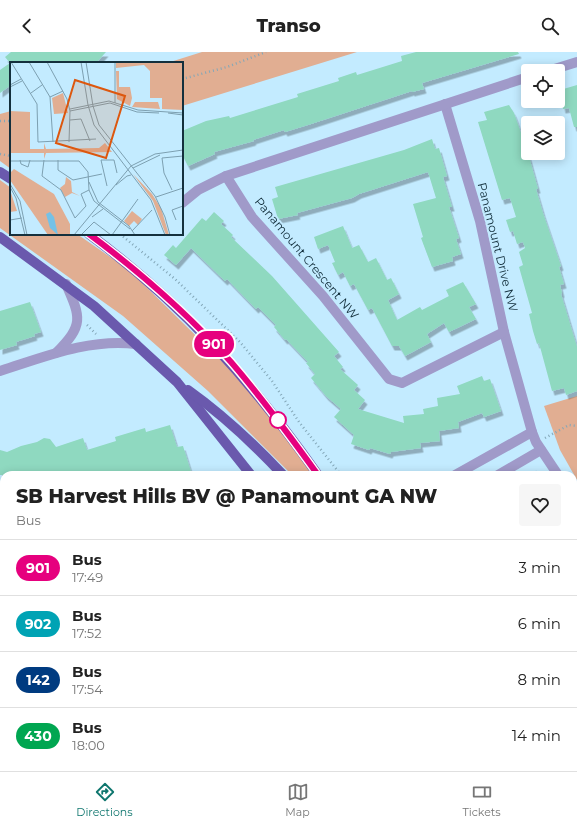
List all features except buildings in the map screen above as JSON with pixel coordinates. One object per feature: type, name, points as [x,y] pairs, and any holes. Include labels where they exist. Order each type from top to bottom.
[{"type":"main road","points":[[0,172],[10,178]]},
{"type":"main road","points":[[90,235],[126,261],[206,335],[231,362],[315,471]]},
{"type":"main road","points":[[0,237],[94,306],[177,382],[212,407],[256,446],[279,471]]},
{"type":"main road","points":[[177,382],[248,471]]},
{"type":"main road","points":[[235,453],[244,471]]},
{"type":"street","points":[[565,66],[577,62]]},
{"type":"street","points":[[183,202],[198,190],[226,176],[521,79]]},
{"type":"street","name":"Panamount Drive NW","points":[[445,104],[480,221],[504,332],[532,432],[555,471]]},
{"type":"street","name":"Panamount Crescent NW","points":[[226,176],[252,217],[323,296],[389,379],[402,383],[504,332]]},
{"type":"street","points":[[56,353],[70,340],[78,323],[76,306],[66,284]]},
{"type":"street","points":[[0,371],[56,353],[94,345],[122,342],[136,344]]},
{"type":"street","points":[[462,471],[532,432]]},
{"type":"street","points":[[504,471],[539,446]]},
{"type":"path","points":[[183,79],[227,67],[266,52]]},
{"type":"path","points":[[0,154],[10,156]]},
{"type":"path","points":[[121,235],[176,279],[240,342],[272,381],[299,422],[338,471]]},
{"type":"path","points":[[539,446],[569,425],[577,426]]},
{"type":"shaded area","points":[[202,52],[357,52],[183,106],[183,62],[170,62]]},
{"type":"shaded area","points":[[10,111],[10,168],[0,161],[0,114]]},
{"type":"shaded area","points":[[0,180],[10,187],[10,235],[78,235],[129,270],[238,377],[291,444],[309,471],[288,471],[208,391],[123,316],[0,228]]},
{"type":"shaded area","points":[[577,396],[577,471],[572,471],[560,450],[544,406]]},
{"type":"bus line","name":"901","points":[[90,235],[126,261],[206,335],[231,362],[293,440],[315,471]]}]
